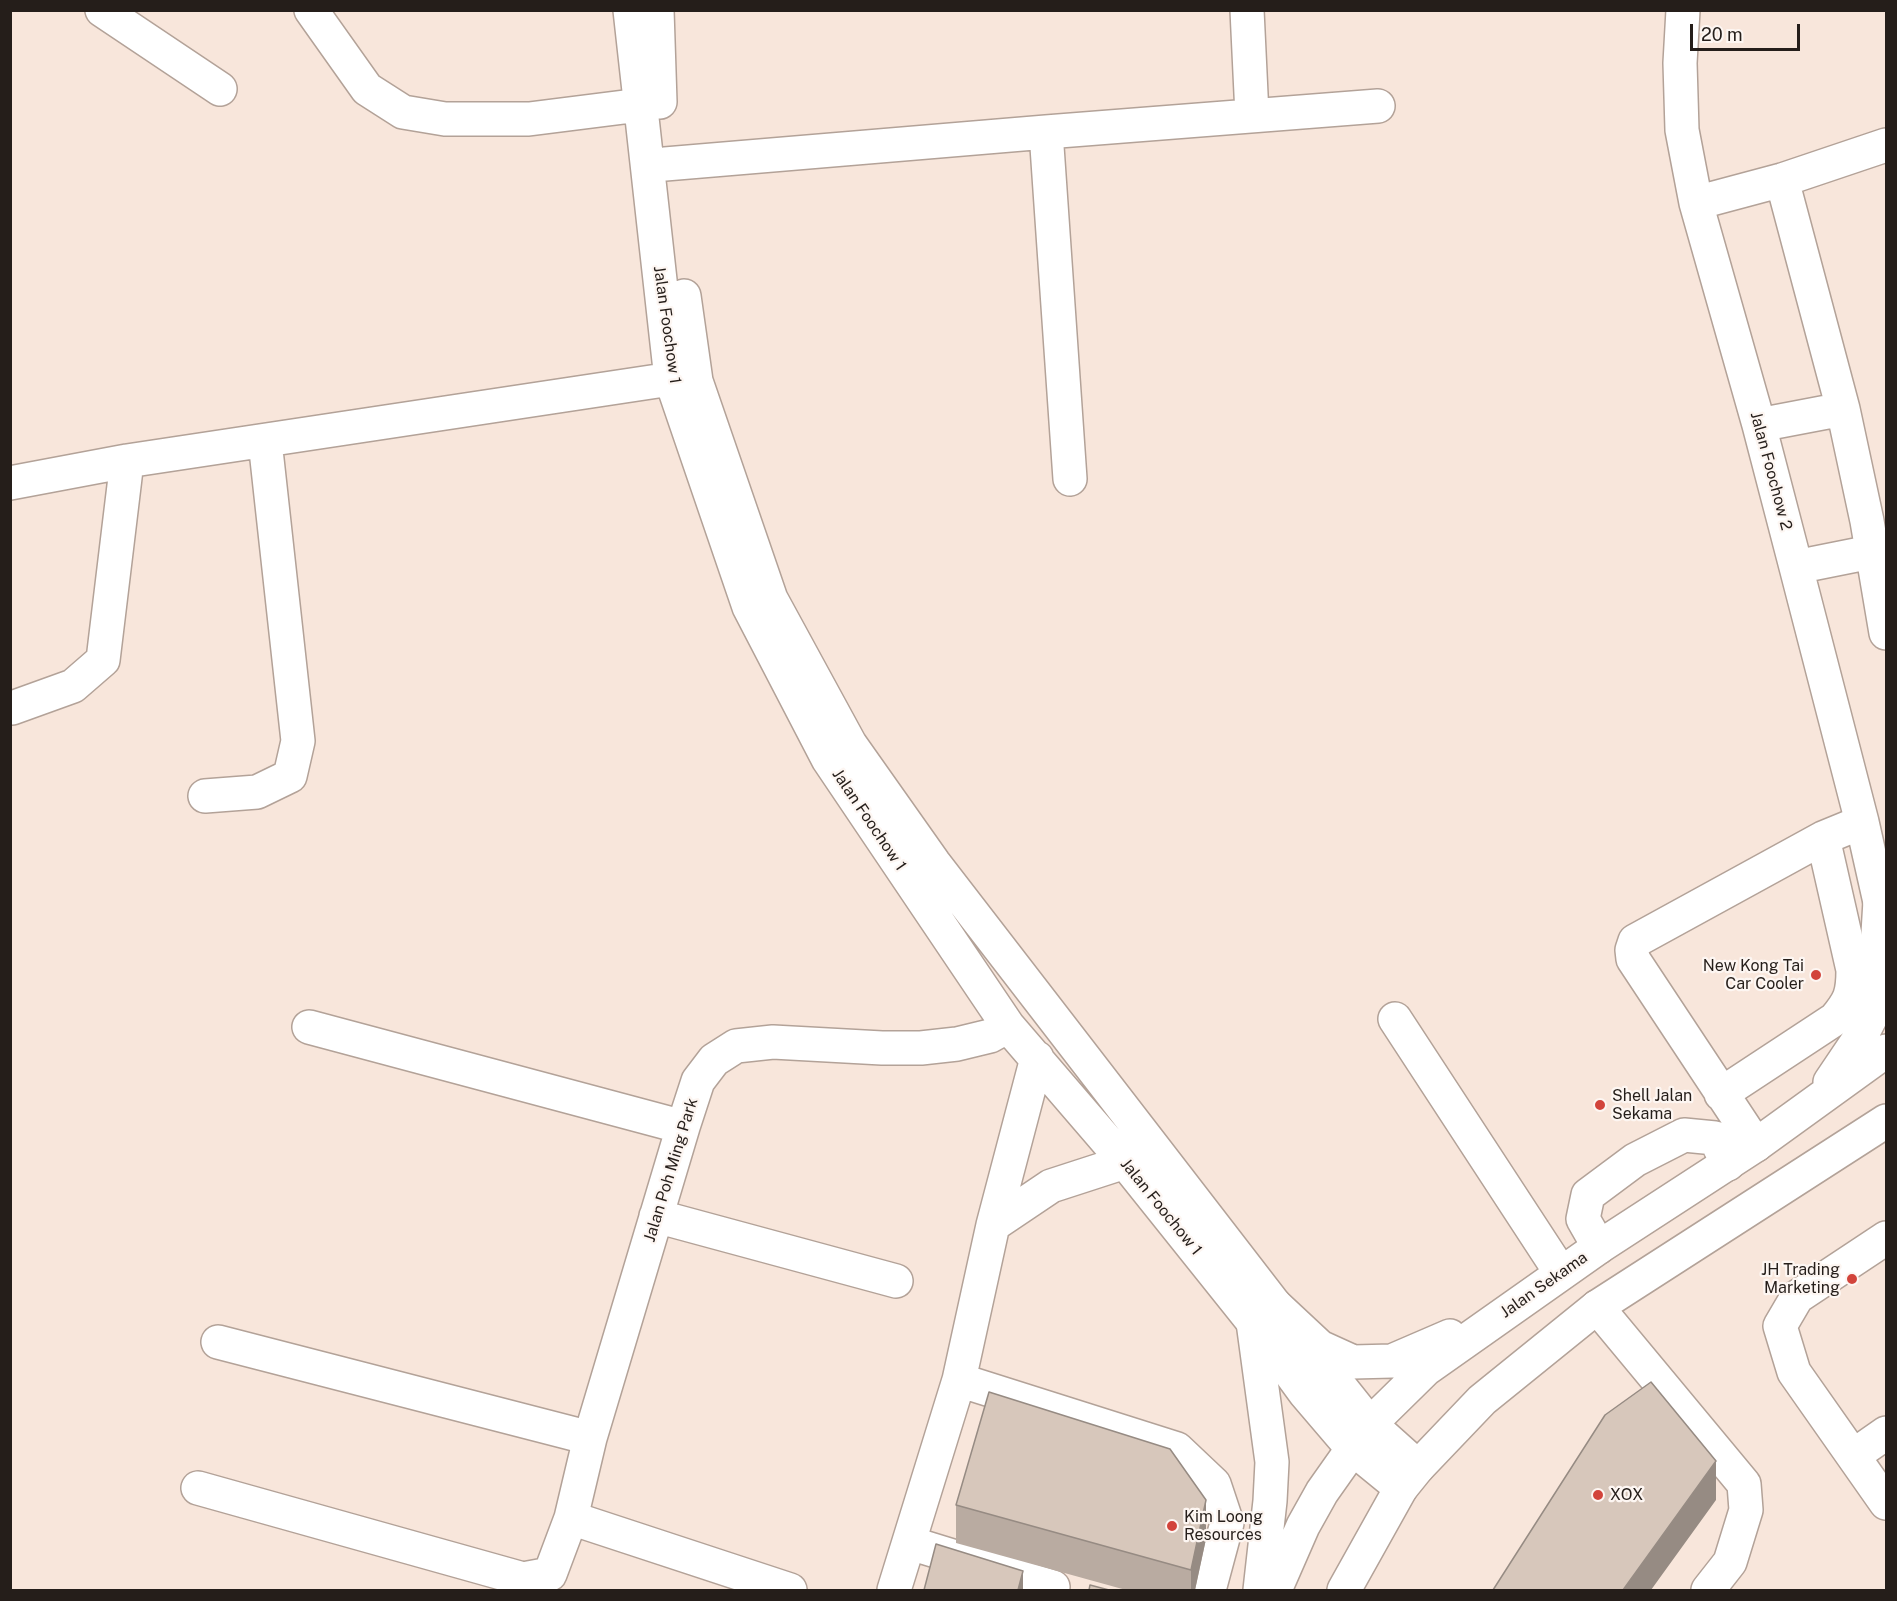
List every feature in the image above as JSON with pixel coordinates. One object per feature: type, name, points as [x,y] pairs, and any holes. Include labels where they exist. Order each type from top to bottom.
[{"type":"street","points":[[102,10],[220,88]]},
{"type":"street","points":[[311,10],[367,89],[403,112],[445,119],[529,119],[640,105]]},
{"type":"street","name":"Jalan Foochow 1","points":[[630,10],[671,379],[748,607],[828,759],[1008,1026],[1125,1162],[1264,1314]]},
{"type":"street","name":"Jalan Foochow 1","points":[[657,10],[665,164],[696,381],[771,599],[850,744],[934,863],[1264,1314],[1305,1393],[1361,1436],[1409,1478]]},
{"type":"street","points":[[1247,10],[1252,115]]},
{"type":"street","name":"Jalan Foochow 2","points":[[1683,10],[1680,63],[1682,130],[1696,203],[1759,425],[1883,898],[1873,1013],[1861,1036],[1817,1101]]},
{"type":"street","points":[[665,164],[1378,106]]},
{"type":"street","points":[[1046,132],[1070,479]]},
{"type":"street","points":[[1696,203],[1782,180],[1887,145]]},
{"type":"street","points":[[1782,180],[1875,530],[1887,633]]},
{"type":"street","points":[[10,483],[127,461],[671,379]]},
{"type":"street","points":[[1759,425],[1843,409]]},
{"type":"street","points":[[205,796],[257,792],[290,776],[298,741],[265,441]]},
{"type":"street","points":[[12,708],[73,686],[103,660],[127,461]]},
{"type":"street","points":[[1797,567],[1875,530]]},
{"type":"street","points":[[1756,1145],[1633,959],[1632,950],[1635,941],[1823,838],[1862,822]]},
{"type":"street","points":[[1722,1094],[1835,1019],[1848,1003],[1853,989],[1853,970],[1823,838]]},
{"type":"street","points":[[1395,1019],[1561,1273]]},
{"type":"street","name":"Jalan Poh Ming Park","points":[[198,1488],[524,1579],[550,1574],[571,1518],[590,1438],[683,1127],[698,1082],[714,1060],[736,1046],[774,1042],[882,1048],[921,1048],[957,1044],[990,1036],[1008,1026]]},
{"type":"street","points":[[309,1027],[683,1127]]},
{"type":"street","name":"Jalan Sekama","points":[[1275,1590],[1303,1526],[1322,1491],[1361,1436],[1426,1369],[1599,1247],[1756,1145],[1887,1051]]},
{"type":"street","points":[[894,1590],[959,1380],[993,1225],[1037,1058]]},
{"type":"street","points":[[1344,1590],[1409,1478],[1482,1400],[1597,1307],[1887,1121]]},
{"type":"street","points":[[1599,1247],[1583,1219],[1588,1195],[1635,1160],[1684,1135],[1715,1138],[1728,1164]]},
{"type":"street","points":[[993,1225],[1052,1186],[1125,1162]]},
{"type":"street","points":[[656,1216],[896,1281]]},
{"type":"street","points":[[1887,1238],[1797,1297],[1780,1326],[1794,1372],[1887,1503]]},
{"type":"street","points":[[1597,1307],[1744,1484],[1746,1510],[1730,1562],[1708,1590]]},
{"type":"street","points":[[1264,1314],[1320,1347],[1353,1362],[1392,1361],[1500,1316]]},
{"type":"street","points":[[1260,1590],[1272,1462],[1264,1314]]},
{"type":"street","points":[[218,1342],[590,1438]]},
{"type":"street","points":[[959,1380],[1177,1449],[1214,1484],[1227,1523],[1209,1590]]},
{"type":"street","points":[[1636,1408],[1658,1383]]},
{"type":"street","points":[[1853,1456],[1887,1433]]},
{"type":"street","points":[[571,1518],[790,1590]]},
{"type":"street","points":[[910,1544],[1053,1587],[1052,1590]]},
{"type":"building","points":[[1651,1382],[1716,1461],[1623,1590],[1493,1590],[1605,1415]]},
{"type":"building","points":[[989,1392],[1170,1449],[1206,1500],[1191,1570],[956,1505]]},
{"type":"building","points":[[936,1544],[1023,1571],[1018,1590],[924,1590]]},
{"type":"building","points":[[1090,1585],[1109,1590],[1089,1590]]},
{"type":"place","name":"New Kong Tai Car Cooler","points":[[1816,975]]},
{"type":"place","name":"Shell Jalan Sekama","points":[[1600,1105]]},
{"type":"place","name":"JH Trading Marketing","points":[[1852,1279]]},
{"type":"place","name":"XOX","points":[[1598,1495]]},
{"type":"place","name":"Kim Loong Resources","points":[[1172,1526]]}]
